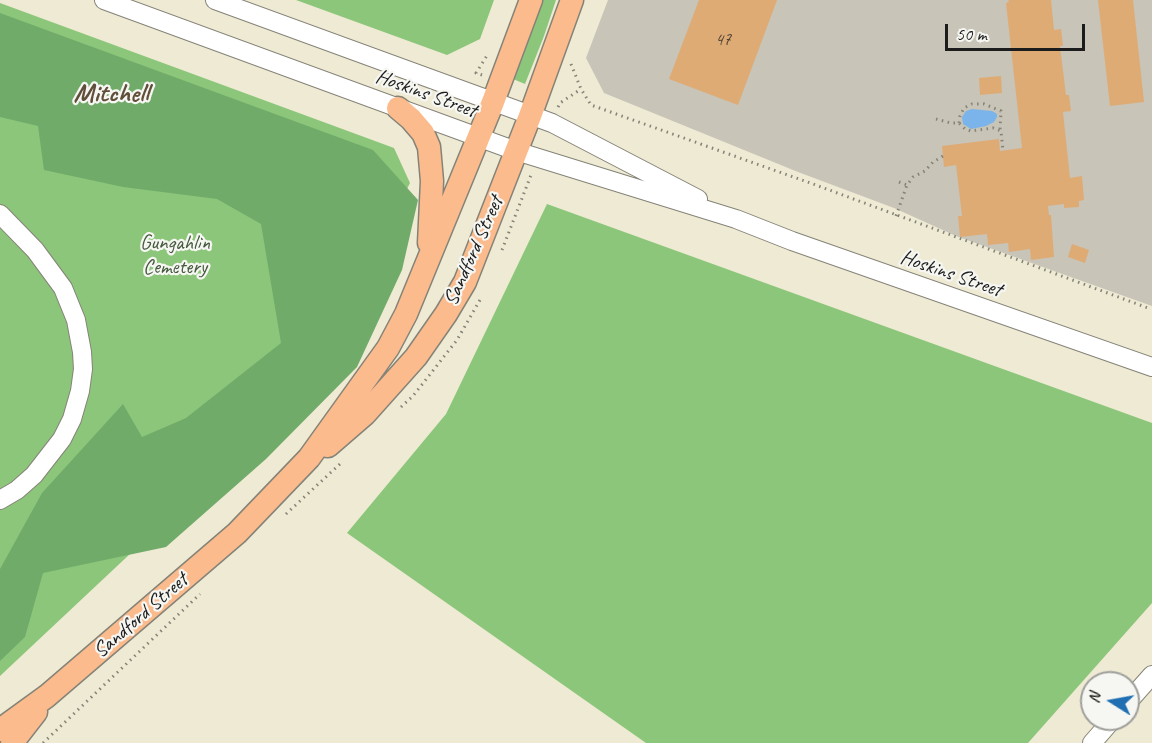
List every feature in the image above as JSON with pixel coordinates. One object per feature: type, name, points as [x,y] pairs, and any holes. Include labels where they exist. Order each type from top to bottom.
[{"type":"main road","name":"Sandford Street","points":[[0,730],[47,696],[237,533],[309,458],[388,348],[422,279],[531,0]]},
{"type":"main road","name":"Sandford Street","points":[[309,458],[330,444],[365,414],[416,357],[465,282],[530,116],[572,0]]},
{"type":"main road","points":[[398,108],[423,133],[429,147],[432,181],[431,232],[422,279]]},
{"type":"main road","name":"Sandford Street","points":[[12,743],[47,696]]},
{"type":"street","name":"Hoskins Street","points":[[104,0],[478,138],[736,219],[792,241],[1152,368]]},
{"type":"street","name":"Hoskins Street","points":[[215,0],[552,123],[736,219]]},
{"type":"street","points":[[0,214],[35,250],[63,288],[75,320],[83,369],[72,419],[62,439],[34,475],[17,490],[0,500]]},
{"type":"street","points":[[1140,688],[1152,675]]},
{"type":"street","points":[[1092,743],[1102,731]]},
{"type":"path","points":[[570,63],[591,105],[1148,308]]},
{"type":"path","points":[[560,103],[581,89]]},
{"type":"path","points":[[959,123],[964,108],[972,104],[984,104],[1000,111],[1003,151]]},
{"type":"path","points":[[936,119],[959,123],[971,131],[993,128],[1000,131]]},
{"type":"path","points":[[896,216],[907,185],[913,177],[925,171],[943,156]]},
{"type":"path","points":[[899,182],[907,185]]},
{"type":"path","points":[[43,743],[63,722]]},
{"type":"shaded area","points":[[608,0],[1152,0],[1152,306],[956,236],[894,208],[798,172],[604,93],[586,58]]},
{"type":"green space","points":[[296,0],[494,0],[480,39],[447,55]]},
{"type":"green space","points":[[541,0],[556,0],[525,84],[513,79]]},
{"type":"green space","name":"Gungahlin Cemetery","points":[[0,3],[394,148],[410,183],[324,353],[213,476],[0,676]]},
{"type":"green space","points":[[0,13],[373,150],[418,200],[402,270],[357,367],[266,459],[166,547],[43,573],[25,637],[0,661],[0,569],[42,493],[123,404],[142,437],[186,418],[281,343],[261,224],[217,199],[123,187],[44,170],[38,126],[0,117]]},
{"type":"green space","points":[[547,204],[1152,423],[1152,603],[1092,671],[1080,671],[1080,684],[1028,743],[646,743],[347,533],[446,414]]},
{"type":"water","points":[[972,109],[992,111],[997,114],[997,117],[994,122],[986,126],[971,129],[963,124],[962,117],[966,111]]},
{"type":"building","points":[[699,0],[777,0],[738,105],[669,79]]},
{"type":"building","points":[[1008,0],[1051,0],[1054,30],[1061,29],[1063,46],[1060,46],[1066,95],[1069,95],[1071,111],[1063,112],[1070,178],[1082,176],[1084,200],[1079,201],[1079,207],[1064,208],[1064,204],[1048,206],[1049,215],[1051,215],[1054,257],[1031,260],[1030,249],[1009,252],[1008,243],[988,245],[987,234],[960,237],[958,216],[962,216],[956,165],[944,167],[942,146],[999,139],[1000,151],[1022,148],[1006,3],[1009,2]]},
{"type":"building","points":[[1098,0],[1133,0],[1144,102],[1110,106]]},
{"type":"building","points":[[1001,76],[1002,93],[980,95],[979,78]]},
{"type":"building","points":[[1072,244],[1089,250],[1085,263],[1068,257]]},
{"type":"district","name":"Mitchell","points":[[111,94]]}]
